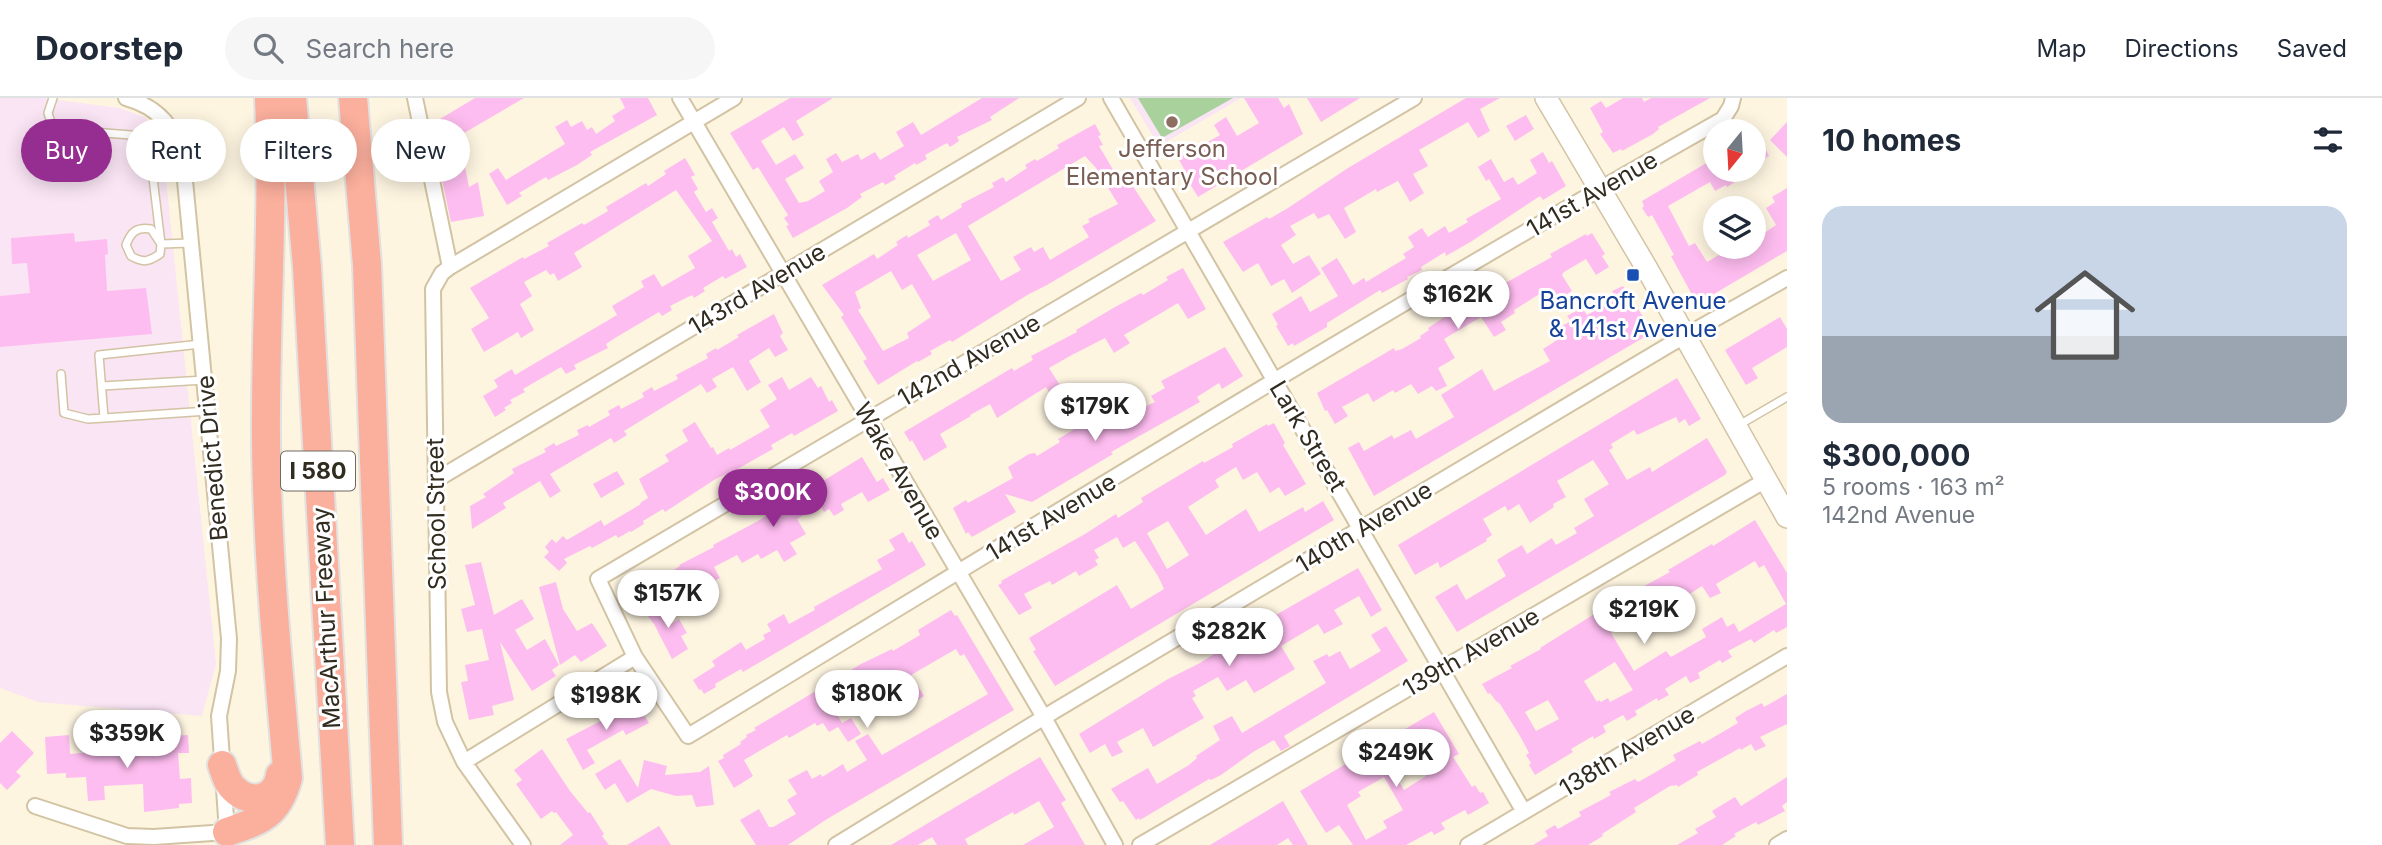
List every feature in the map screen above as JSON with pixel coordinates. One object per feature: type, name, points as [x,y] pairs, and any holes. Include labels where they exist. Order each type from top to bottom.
[{"type":"highway","points":[[227,839],[259,821],[280,804],[288,778],[266,442],[271,168],[269,98]]},
{"type":"highway","name":"MacArthur Freeway","points":[[292,98],[307,267],[340,845]]},
{"type":"highway","name":"MacArthur Freeway","points":[[354,98],[367,265],[388,845]]},
{"type":"highway","points":[[222,765],[233,789],[247,797],[260,799],[269,796],[277,788],[280,779],[281,696]]},
{"type":"main road","points":[[1546,98],[1601,188],[1787,517]]},
{"type":"street","name":"Benedict Drive","points":[[126,98],[153,110],[174,131],[183,160],[229,639],[228,671],[219,716],[227,839]]},
{"type":"street","points":[[416,98],[450,267],[734,98]]},
{"type":"street","name":"Wake Avenue","points":[[680,98],[1044,717],[1115,845]]},
{"type":"street","name":"143rd Avenue","points":[[436,480],[1078,98]]},
{"type":"street","name":"Lark Street","points":[[1111,98],[1524,812]]},
{"type":"street","name":"142nd Avenue","points":[[635,657],[598,579],[1414,98]]},
{"type":"street","name":"141st Avenue","points":[[635,657],[688,736],[1275,382],[1601,188],[1723,119],[1731,106],[1732,98]]},
{"type":"street","name":"School Street","points":[[450,267],[437,279],[432,299],[439,692],[445,722],[464,762],[523,845]]},
{"type":"street","name":"140th Avenue","points":[[836,845],[1044,717],[1787,278]]},
{"type":"street","name":"139th Avenue","points":[[1140,845],[1766,480]]},
{"type":"street","name":"138th Avenue","points":[[1468,845],[1787,656]]},
{"type":"street","points":[[464,762],[635,657]]},
{"type":"street","points":[[35,806],[127,836],[227,839]]},
{"type":"street","points":[[1777,845],[1787,839]]},
{"type":"lane","points":[[53,98],[48,113],[53,129],[131,135],[150,153],[162,244],[160,254],[143,262],[131,256],[126,245],[131,233],[140,228],[151,229],[162,244]]},
{"type":"lane","points":[[162,244],[192,243]]},
{"type":"lane","points":[[104,418],[99,355],[202,344]]},
{"type":"lane","points":[[61,374],[64,413],[88,419],[208,411]]},
{"type":"lane","points":[[102,386],[205,380]]},
{"type":"lane","points":[[1736,426],[1787,397]]},
{"type":"shaded area","points":[[0,98],[43,98],[119,108],[146,119],[126,119],[126,182],[166,182],[216,664],[202,716],[38,702],[0,688]]},
{"type":"shaded area","name":"Jefferson Elementary School","points":[[1130,98],[1241,98],[1159,146]]},
{"type":"green space","name":"Jefferson Elementary School","points":[[1138,98],[1233,98],[1162,138]]},
{"type":"building","points":[[475,98],[524,98],[470,130],[470,119],[440,119]]},
{"type":"building","points":[[620,98],[648,98],[657,115],[590,152],[592,155],[577,165],[548,180],[546,177],[519,193],[522,196],[507,205],[489,174],[498,168],[506,180],[565,144],[555,127],[567,120],[571,127],[582,121],[587,130],[592,127],[596,134],[615,121],[612,116],[625,108]]},
{"type":"building","points":[[790,98],[833,98],[796,121],[804,135],[793,141],[784,127],[761,141],[776,165],[795,154],[804,168],[785,179],[799,203],[825,191],[819,181],[833,172],[826,159],[836,153],[842,162],[858,154],[861,160],[875,152],[880,160],[904,146],[896,132],[913,122],[921,135],[982,98],[1019,98],[990,117],[992,120],[957,137],[959,141],[950,147],[947,143],[925,155],[927,159],[894,176],[896,179],[885,185],[883,182],[860,194],[862,197],[847,208],[793,238],[784,218],[788,215],[758,167],[753,170],[730,133]]},
{"type":"building","points":[[1244,98],[1278,98],[1284,108],[1289,104],[1303,134],[1198,197],[1182,171],[1184,169],[1177,156],[1220,135],[1214,125],[1226,117],[1237,136],[1259,123]]},
{"type":"building","points":[[1307,98],[1360,98],[1321,122]]},
{"type":"building","points":[[1466,98],[1500,98],[1480,109],[1490,131],[1478,138],[1468,122],[1419,150],[1428,166],[1413,174],[1424,193],[1410,202],[1398,181],[1377,192],[1376,189],[1344,208],[1356,232],[1345,239],[1329,214],[1318,219],[1314,213],[1290,226],[1296,235],[1281,245],[1293,264],[1309,255],[1321,274],[1292,293],[1284,279],[1271,286],[1258,263],[1243,272],[1223,242],[1288,208],[1348,168]]},
{"type":"building","points":[[1623,98],[1642,98],[1644,102],[1651,98],[1710,98],[1658,127],[1653,134],[1613,153],[1600,134],[1603,132],[1590,108],[1601,101],[1606,108]]},
{"type":"building","points":[[1526,115],[1534,129],[1515,141],[1506,126]]},
{"type":"building","points":[[1787,122],[1787,157],[1770,140]]},
{"type":"building","points":[[1095,124],[1103,145],[1099,146],[1118,178],[1121,176],[1128,187],[1132,185],[1156,221],[952,342],[950,340],[930,351],[932,354],[878,385],[863,361],[867,359],[841,317],[844,315],[822,285],[874,254],[877,259],[898,245],[896,242],[930,225],[928,221],[938,215],[941,220],[962,207],[961,204],[994,187],[992,183],[1003,177],[1006,182],[1027,168],[1025,165],[1059,148],[1057,145]],"holes":[[[1085,156],[1096,168],[1118,204],[1088,219],[1090,222],[1082,226],[1089,237],[1050,260],[1043,247],[1034,252],[1031,247],[1013,257],[1021,270],[1001,281],[968,226]],[[956,233],[971,260],[933,281],[917,255]],[[891,271],[902,290],[912,284],[931,317],[907,333],[909,338],[883,351],[858,310],[861,308],[855,292]]]},
{"type":"building","points":[[1543,152],[1549,163],[1552,161],[1566,186],[1543,200],[1540,196],[1472,241],[1446,256],[1445,252],[1421,267],[1422,270],[1407,277],[1408,279],[1382,293],[1380,290],[1327,323],[1327,327],[1294,346],[1293,343],[1288,346],[1272,314],[1301,296],[1310,312],[1338,296],[1321,268],[1337,258],[1353,285],[1364,278],[1366,282],[1406,258],[1403,254],[1414,247],[1408,237],[1422,228],[1428,237],[1445,226],[1449,233],[1468,222],[1466,219],[1501,199],[1478,167],[1491,159],[1504,182],[1513,177],[1518,185],[1537,173],[1530,160]]},
{"type":"building","points":[[685,158],[695,175],[691,177],[698,189],[694,192],[706,212],[712,208],[718,218],[712,222],[729,251],[732,249],[736,257],[740,254],[747,267],[725,279],[723,276],[703,288],[705,291],[694,298],[692,295],[670,306],[672,310],[662,316],[659,312],[615,338],[606,344],[608,348],[574,365],[576,369],[566,374],[561,367],[523,389],[525,392],[510,400],[512,403],[504,408],[506,410],[495,417],[483,396],[498,387],[494,380],[512,369],[515,375],[617,315],[612,306],[644,287],[641,281],[654,274],[662,287],[695,268],[688,256],[712,241],[676,190],[574,253],[582,267],[558,281],[554,273],[550,275],[546,270],[524,282],[532,296],[520,304],[534,330],[521,338],[518,332],[484,352],[471,329],[489,318],[470,288],[523,257],[524,259],[549,246],[547,243],[582,223],[584,225],[608,211],[606,207],[646,183],[648,186],[666,174],[664,171]]},
{"type":"building","points":[[1703,165],[1703,182],[1710,182],[1668,206],[1689,246],[1695,243],[1707,262],[1712,259],[1766,259],[1766,232],[1776,225],[1766,208],[1775,202],[1772,197],[1787,188],[1787,251],[1697,304],[1652,215],[1648,217],[1642,208],[1642,201]]},
{"type":"building","points":[[442,182],[468,182],[469,187],[478,182],[484,216],[451,222]]},
{"type":"building","points":[[1710,182],[1735,182],[1727,187],[1726,185],[1715,191]]},
{"type":"building","points":[[74,233],[75,242],[107,239],[107,291],[146,288],[152,334],[0,347],[0,296],[30,293],[27,263],[12,264],[11,238]]},
{"type":"building","points":[[1592,233],[1605,254],[1602,256],[1609,267],[1596,275],[1586,259],[1564,272],[1562,275],[1572,291],[1557,300],[1549,288],[1514,310],[1515,313],[1501,322],[1506,330],[1494,337],[1481,317],[1444,339],[1455,358],[1438,368],[1447,386],[1436,391],[1432,386],[1418,394],[1411,384],[1395,393],[1393,390],[1373,402],[1368,393],[1342,407],[1348,416],[1335,424],[1327,410],[1325,411],[1317,393],[1394,348],[1395,351],[1402,349],[1421,338],[1428,328],[1446,316],[1552,257],[1550,254]]},
{"type":"building","points":[[1183,268],[1206,309],[1188,319],[1178,303],[1124,335],[1130,343],[1114,353],[1105,338],[1070,356],[1049,368],[1063,390],[1052,397],[1046,387],[997,418],[990,404],[940,434],[947,447],[924,461],[912,440],[910,442],[904,432],[1012,368],[1014,371],[1033,360],[1031,356],[1077,332],[1076,330],[1115,307],[1141,293],[1143,295]]},
{"type":"building","points":[[1623,286],[1653,332],[1374,496],[1348,448],[1359,442],[1364,451],[1392,435],[1394,439],[1411,430],[1416,439],[1454,417],[1441,395],[1482,369],[1494,391],[1550,361],[1543,349],[1565,335],[1562,326],[1571,321],[1567,316],[1582,308],[1587,315],[1617,298],[1612,291]]},
{"type":"building","points":[[774,314],[783,333],[780,336],[788,350],[775,357],[769,348],[749,361],[761,382],[747,391],[733,367],[712,379],[717,387],[707,393],[701,384],[624,431],[627,435],[614,443],[611,438],[550,474],[561,491],[550,498],[540,481],[503,503],[506,508],[472,529],[470,506],[486,497],[483,494],[514,473],[512,469],[546,452],[544,449],[554,443],[556,446],[579,435],[577,430],[588,425],[589,427],[610,415],[608,411],[619,405],[621,409],[644,397],[642,393],[652,387],[654,391],[678,379],[676,375],[708,358],[706,354],[716,348],[717,350]]},
{"type":"building","points":[[1780,317],[1787,329],[1787,347],[1752,368],[1758,378],[1746,385],[1725,350]]},
{"type":"building","points":[[1225,347],[1243,376],[1222,389],[1219,383],[1197,397],[1200,402],[1111,452],[1113,454],[1032,502],[1005,494],[1016,512],[972,537],[968,532],[966,534],[953,508],[966,500],[968,503],[1013,478],[1008,467],[1029,454],[1035,453],[1037,456],[1060,442],[1058,439],[1100,414],[1106,425],[1155,402],[1151,396],[1165,388],[1161,381]]},
{"type":"building","points":[[782,377],[789,390],[811,377],[818,388],[821,386],[829,402],[832,400],[838,411],[794,436],[792,433],[771,445],[773,449],[714,480],[665,512],[663,509],[631,532],[618,538],[616,535],[564,559],[567,563],[559,571],[544,557],[549,552],[545,547],[552,539],[556,543],[563,536],[567,540],[601,520],[604,526],[648,498],[639,479],[669,461],[665,455],[688,441],[682,430],[695,422],[717,455],[770,427],[760,410],[777,399],[768,385]]},
{"type":"building","points":[[1677,378],[1701,419],[1689,426],[1685,419],[1679,423],[1676,417],[1637,435],[1634,430],[1611,444],[1613,448],[1609,450],[1627,480],[1650,467],[1652,472],[1707,438],[1727,472],[1725,475],[1457,632],[1435,597],[1457,584],[1466,600],[1506,576],[1497,560],[1508,553],[1522,545],[1527,554],[1552,538],[1556,545],[1577,533],[1574,528],[1594,516],[1584,499],[1609,484],[1593,460],[1557,481],[1566,497],[1553,504],[1554,507],[1530,523],[1519,504],[1508,511],[1505,506],[1483,519],[1492,535],[1487,541],[1440,568],[1438,562],[1415,575],[1398,545]]},
{"type":"building","points":[[1274,423],[1285,443],[1283,445],[1306,484],[1285,496],[1279,487],[1270,493],[1257,472],[1243,480],[1236,467],[1215,480],[1219,487],[1188,507],[1206,535],[1246,509],[1259,532],[1303,507],[1305,512],[1323,501],[1334,520],[1055,686],[1033,651],[1036,650],[1029,638],[1117,585],[1131,609],[1164,589],[1158,576],[1135,541],[1123,548],[1117,537],[1094,550],[1099,558],[1095,560],[1098,565],[1079,576],[1076,571],[1052,585],[1050,581],[1024,594],[1032,608],[1019,615],[998,585],[1001,581],[1116,514],[1118,518],[1143,502],[1141,498],[1203,461],[1204,463],[1233,447],[1232,444],[1267,424],[1268,426]],"holes":[[[1168,521],[1189,555],[1167,569],[1147,533]]]},
{"type":"building","points":[[862,457],[877,482],[883,478],[890,490],[868,502],[862,492],[841,504],[844,510],[834,516],[829,509],[824,512],[820,505],[797,519],[806,534],[790,543],[797,554],[784,562],[777,550],[761,559],[758,554],[742,563],[737,555],[714,567],[720,578],[700,589],[694,579],[654,604],[645,588],[679,565],[714,547],[713,545],[758,521]]},
{"type":"building","points":[[617,471],[625,484],[601,498],[593,484]]},
{"type":"building","points":[[1755,520],[1787,573],[1787,627],[1776,633],[1774,630],[1754,643],[1751,639],[1728,651],[1732,657],[1722,663],[1720,660],[1698,673],[1700,678],[1690,683],[1686,676],[1665,689],[1669,695],[1658,701],[1657,698],[1635,711],[1637,715],[1627,721],[1623,715],[1603,726],[1606,732],[1571,749],[1573,752],[1535,775],[1526,755],[1529,753],[1520,736],[1500,704],[1488,694],[1482,684],[1512,668],[1510,666],[1604,608],[1670,572],[1668,570],[1712,544],[1713,546]],"holes":[[[1755,561],[1759,568],[1764,565],[1786,604],[1739,632],[1734,623],[1727,627],[1722,617],[1702,629],[1706,637],[1671,657],[1666,651],[1634,671],[1611,633],[1656,606],[1660,613],[1702,586],[1710,598],[1721,593],[1716,584]],[[1615,662],[1633,690],[1610,702],[1608,698],[1597,702],[1584,681]],[[1548,700],[1559,719],[1536,731],[1525,712]]]},
{"type":"building","points":[[903,532],[909,543],[912,541],[926,565],[743,672],[741,669],[715,684],[716,687],[704,694],[699,690],[693,680],[715,666],[712,661],[741,642],[746,650],[765,639],[763,635],[771,631],[767,624],[784,614],[789,624],[882,569],[877,560],[895,550],[889,540]]},
{"type":"building","points":[[481,562],[494,615],[522,599],[534,619],[515,630],[527,650],[545,639],[559,665],[552,670],[556,676],[532,691],[500,642],[514,700],[492,706],[494,715],[469,720],[461,682],[468,681],[465,665],[489,660],[482,629],[467,632],[461,609],[475,605],[465,565]]},
{"type":"building","points":[[1358,568],[1382,610],[1371,617],[1359,596],[1334,610],[1343,624],[1324,634],[1318,624],[1281,646],[1295,669],[1263,688],[1254,693],[1246,680],[1227,691],[1218,677],[1193,691],[1196,696],[1192,698],[1204,718],[1153,747],[1143,728],[1117,742],[1123,752],[1112,757],[1105,744],[1090,753],[1079,734]]},
{"type":"building","points":[[556,582],[563,609],[577,631],[592,623],[607,646],[581,662],[575,655],[560,665],[539,587]]},
{"type":"building","points":[[659,602],[671,624],[679,619],[687,633],[681,636],[688,649],[672,659],[644,611]]},
{"type":"building","points":[[951,610],[957,615],[1014,710],[827,819],[788,845],[756,845],[740,820],[759,809],[769,827],[773,827],[796,814],[787,800],[797,794],[788,780],[807,770],[812,779],[821,774],[822,777],[843,764],[847,772],[867,760],[855,741],[868,734],[882,755],[988,694],[964,654],[960,656],[956,649],[911,675],[924,696],[910,705],[899,686],[868,705],[857,688],[832,702],[842,723],[851,718],[861,734],[848,742],[838,727],[829,732],[823,723],[817,726],[815,723],[789,738],[787,735],[744,760],[753,776],[734,788],[718,761],[741,744],[746,735],[756,730],[754,728],[861,664],[892,649],[893,651],[920,635],[918,630]]},
{"type":"building","points":[[1386,626],[1408,661],[1284,736],[1290,746],[1281,751],[1274,740],[1221,775],[1209,779],[1140,820],[1136,820],[1111,789],[1148,768],[1157,784],[1189,765],[1196,756],[1220,740],[1213,726],[1232,716],[1242,733],[1326,683],[1313,661],[1340,651],[1350,669],[1381,651],[1371,635]]},
{"type":"building","points":[[1787,694],[1787,724],[1760,737],[1766,746],[1755,751],[1751,744],[1741,750],[1740,748],[1697,772],[1698,775],[1678,787],[1670,786],[1634,808],[1636,812],[1588,845],[1533,845],[1548,836],[1545,831],[1555,825],[1558,829],[1581,816],[1579,812],[1611,795],[1609,792],[1635,779],[1638,782],[1649,776],[1676,760],[1673,755],[1700,741],[1702,744],[1738,723],[1735,718],[1746,711],[1762,703],[1764,707]]},
{"type":"building","points":[[630,702],[636,702],[649,723],[626,735],[623,730],[587,750],[595,763],[583,770],[566,739],[614,714],[612,712]]},
{"type":"building","points":[[1434,712],[1459,754],[1453,757],[1472,787],[1475,785],[1480,793],[1483,792],[1489,803],[1468,815],[1465,810],[1441,823],[1445,829],[1434,835],[1432,831],[1406,845],[1353,845],[1339,825],[1326,833],[1300,791]],"holes":[[[1411,752],[1426,776],[1404,790],[1389,765]],[[1384,777],[1403,810],[1383,821],[1387,828],[1366,840],[1347,805],[1361,796],[1358,792]]]},
{"type":"building","points":[[12,731],[34,753],[16,772],[21,776],[7,790],[0,783],[0,743]]},
{"type":"building","points":[[69,735],[70,754],[123,749],[123,753],[157,750],[156,737],[188,735],[189,753],[178,753],[180,779],[191,778],[192,803],[179,804],[179,808],[144,812],[143,784],[104,786],[105,800],[88,801],[86,777],[66,778],[66,773],[47,774],[45,737]]},
{"type":"building","points":[[542,749],[570,791],[588,813],[590,812],[609,845],[560,845],[573,835],[556,812],[552,811],[541,819],[516,784],[522,780],[514,770]]},
{"type":"building","points":[[1040,757],[1066,800],[1061,803],[1085,845],[1023,845],[1054,827],[1039,801],[965,839],[968,845],[937,845],[932,837],[918,845],[891,845]]},
{"type":"building","points":[[620,759],[638,788],[644,760],[667,766],[665,775],[700,772],[709,766],[714,805],[696,807],[692,795],[676,796],[651,789],[627,803],[615,783],[605,790],[595,774]]},
{"type":"building","points":[[1787,777],[1787,802],[1782,806],[1785,811],[1758,825],[1756,822],[1734,834],[1736,836],[1722,845],[1677,845],[1698,833],[1695,829],[1716,817],[1712,811],[1735,797],[1741,806]]},
{"type":"building","points":[[1283,801],[1308,845],[1293,845],[1288,838],[1277,845],[1210,845]]},
{"type":"building","points":[[659,826],[671,845],[627,845]]},
{"type":"place","name":"Jefferson Elementary School","points":[[1172,122]]},
{"type":"place","name":"Bancroft Avenue & 141st Avenue","points":[[1633,275]]}]
